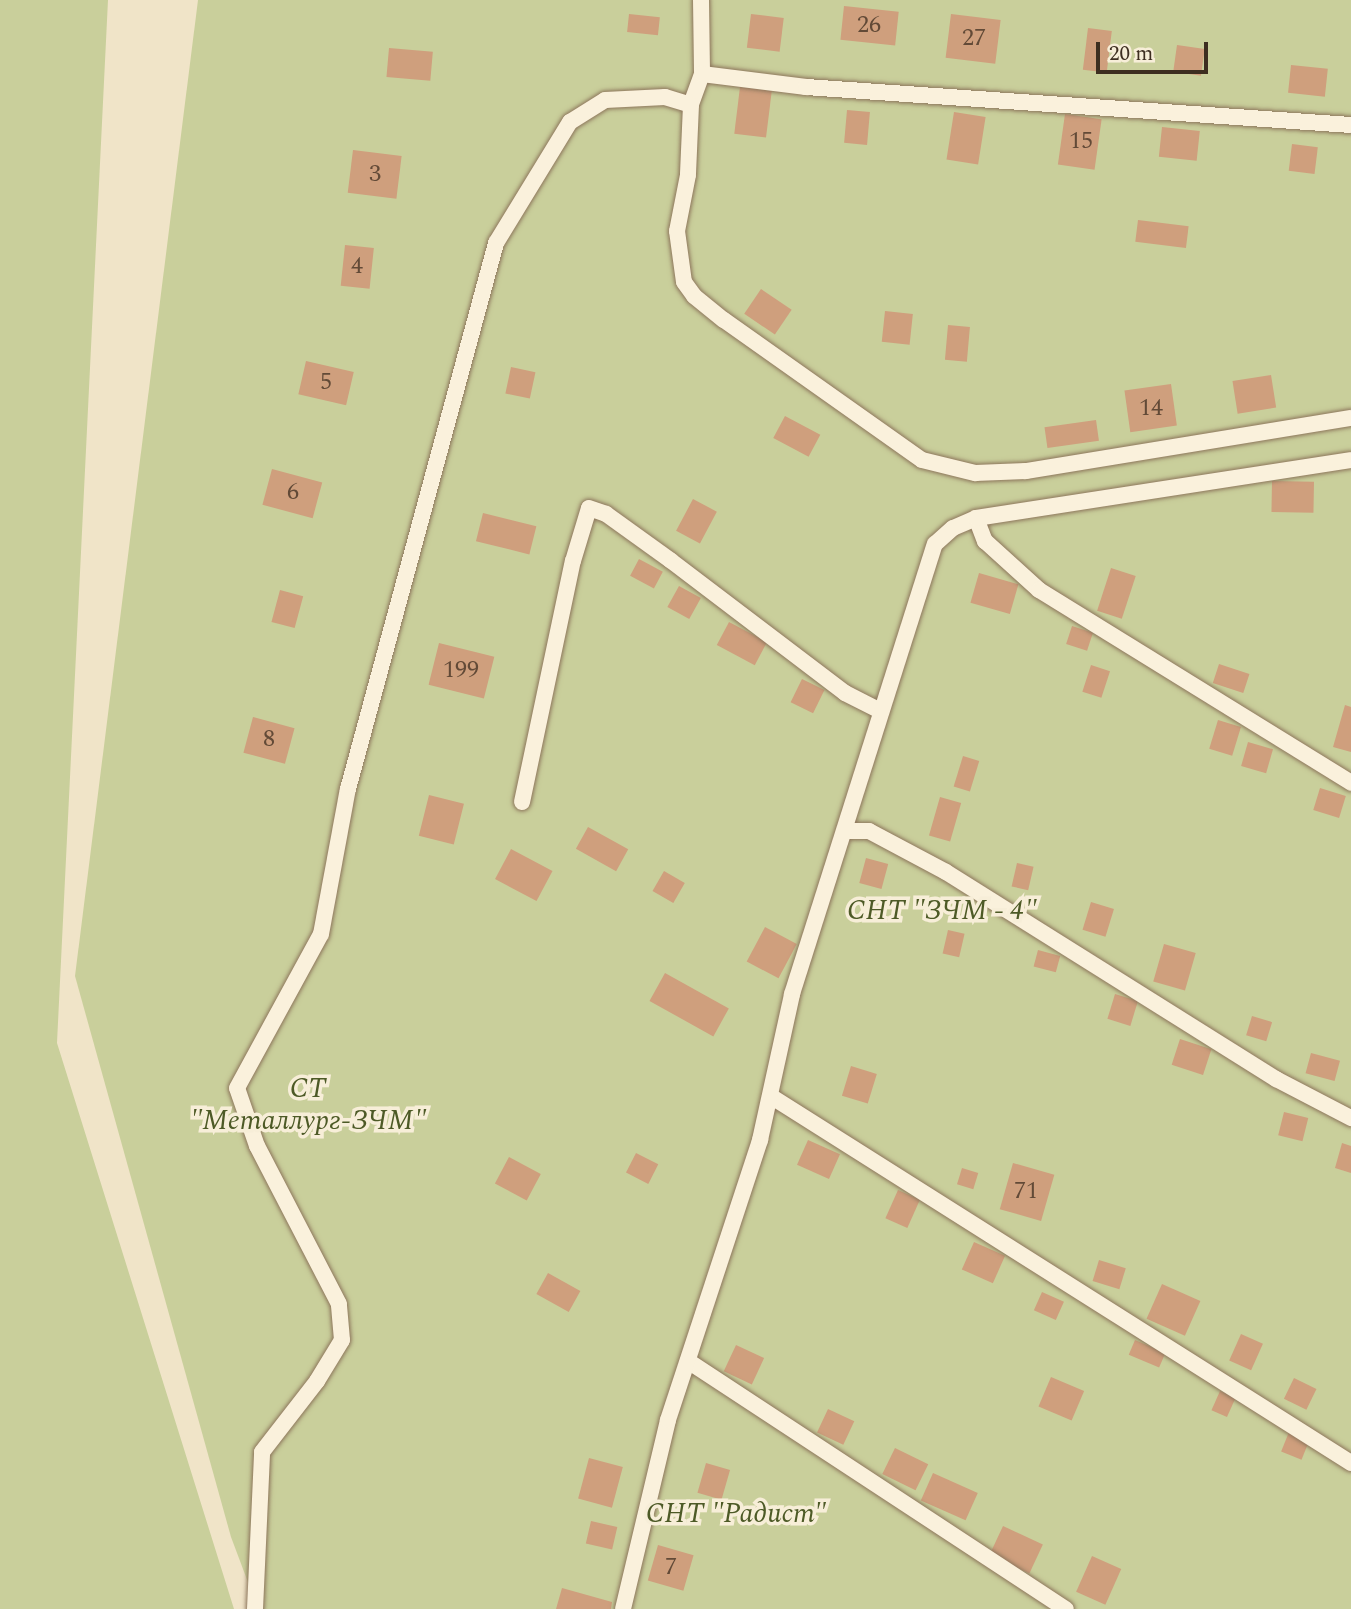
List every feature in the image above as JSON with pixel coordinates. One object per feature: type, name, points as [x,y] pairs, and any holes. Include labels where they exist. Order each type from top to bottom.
[{"type":"lane","points":[[701,0],[702,74],[691,106],[688,175],[677,231],[684,282],[694,296],[922,460],[975,473],[1026,471],[1351,418]]},
{"type":"lane","points":[[702,74],[806,87],[1351,125]]},
{"type":"lane","points":[[256,1609],[262,1452],[317,1381],[342,1340],[340,1304],[257,1146],[237,1088],[321,934],[348,789],[496,243],[570,122],[604,100],[665,97],[691,106]]},
{"type":"lane","points":[[623,1609],[668,1420],[772,1097],[792,994],[845,831],[926,562],[935,544],[953,528],[975,518],[1351,460]]},
{"type":"lane","points":[[522,802],[573,561],[589,508],[606,514],[670,560],[845,693],[880,710]]},
{"type":"lane","points":[[975,518],[985,541],[1040,590],[1351,783]]},
{"type":"lane","points":[[845,831],[869,831],[946,872],[1276,1079],[1351,1118]]},
{"type":"lane","points":[[772,1097],[1351,1463]]},
{"type":"lane","points":[[688,1362],[1066,1609]]},
{"type":"green space","points":[[0,0],[108,0],[57,1043],[234,1609],[0,1609]]},
{"type":"green space","points":[[198,0],[1351,0],[1351,1609],[258,1609],[231,1537],[75,976]]},
{"type":"building","points":[[844,6],[899,12],[895,46],[840,40]]},
{"type":"building","points":[[629,14],[660,17],[658,35],[627,32]]},
{"type":"building","points":[[751,14],[784,18],[780,52],[747,48]]},
{"type":"building","points":[[951,14],[1001,20],[995,64],[946,58]]},
{"type":"building","points":[[1088,28],[1112,31],[1107,73],[1083,70]]},
{"type":"building","points":[[1177,45],[1205,49],[1201,76],[1173,72]]},
{"type":"building","points":[[389,48],[433,52],[430,81],[386,77]]},
{"type":"building","points":[[1291,65],[1328,69],[1325,97],[1288,93]]},
{"type":"building","points":[[740,87],[772,91],[766,138],[734,134]]},
{"type":"building","points":[[847,110],[870,112],[867,145],[844,143]]},
{"type":"building","points":[[954,112],[986,117],[978,164],[946,159]]},
{"type":"building","points":[[1065,114],[1102,119],[1095,170],[1058,165]]},
{"type":"building","points":[[1162,127],[1200,131],[1197,161],[1159,157]]},
{"type":"building","points":[[1292,144],[1318,147],[1315,174],[1289,171]]},
{"type":"building","points":[[353,150],[402,156],[396,199],[348,193]]},
{"type":"building","points":[[1138,220],[1189,226],[1186,248],[1135,242]]},
{"type":"building","points":[[345,245],[374,248],[370,289],[341,286]]},
{"type":"building","points":[[761,289],[792,310],[775,335],[744,314]]},
{"type":"building","points":[[885,311],[913,314],[910,345],[882,342]]},
{"type":"building","points":[[948,325],[970,327],[967,362],[945,360]]},
{"type":"building","points":[[306,361],[354,372],[346,405],[298,394]]},
{"type":"building","points":[[511,367],[535,372],[530,399],[505,393]]},
{"type":"building","points":[[1271,375],[1276,408],[1238,414],[1232,381]]},
{"type":"building","points":[[1171,384],[1177,426],[1130,432],[1124,391]]},
{"type":"building","points":[[785,416],[820,435],[809,457],[773,438]]},
{"type":"building","points":[[1096,420],[1099,441],[1047,448],[1045,427]]},
{"type":"building","points":[[272,469],[322,482],[313,518],[262,505]]},
{"type":"building","points":[[1272,481],[1314,482],[1313,513],[1271,512]]},
{"type":"building","points":[[693,499],[717,512],[700,543],[676,531]]},
{"type":"building","points":[[483,513],[536,526],[529,554],[476,541]]},
{"type":"building","points":[[639,559],[663,572],[654,588],[630,576]]},
{"type":"building","points":[[1111,568],[1136,576],[1122,619],[1097,611]]},
{"type":"building","points":[[979,573],[1018,584],[1010,614],[970,603]]},
{"type":"building","points":[[679,586],[701,598],[689,619],[667,607]]},
{"type":"building","points":[[280,590],[303,596],[295,628],[271,622]]},
{"type":"building","points":[[729,622],[767,642],[755,665],[717,645]]},
{"type":"building","points":[[1072,626],[1093,633],[1087,651],[1066,644]]},
{"type":"building","points":[[439,643],[494,657],[484,699],[429,685]]},
{"type":"building","points":[[1219,664],[1249,674],[1243,693],[1213,683]]},
{"type":"building","points":[[1091,665],[1110,671],[1101,698],[1082,692]]},
{"type":"building","points":[[802,679],[824,690],[813,713],[791,702]]},
{"type":"building","points":[[1345,705],[1351,707],[1351,752],[1333,747]]},
{"type":"building","points":[[253,717],[295,728],[285,764],[243,753]]},
{"type":"building","points":[[1218,720],[1241,727],[1232,756],[1209,749]]},
{"type":"building","points":[[1248,742],[1273,749],[1266,773],[1241,766]]},
{"type":"building","points":[[963,756],[979,761],[970,792],[954,787]]},
{"type":"building","points":[[1320,788],[1346,796],[1339,818],[1313,810]]},
{"type":"building","points":[[429,795],[464,804],[454,844],[419,836]]},
{"type":"building","points":[[940,797],[961,803],[950,842],[929,835]]},
{"type":"building","points":[[588,827],[628,849],[616,871],[576,849]]},
{"type":"building","points":[[511,849],[552,871],[537,901],[495,879]]},
{"type":"building","points":[[866,858],[888,864],[881,889],[859,883]]},
{"type":"building","points":[[1017,863],[1034,867],[1028,890],[1012,886]]},
{"type":"building","points":[[664,871],[685,883],[673,903],[652,891]]},
{"type":"building","points":[[1091,902],[1114,909],[1105,937],[1083,930]]},
{"type":"building","points":[[765,927],[797,944],[778,978],[747,961]]},
{"type":"building","points":[[948,930],[965,934],[959,957],[943,953]]},
{"type":"building","points":[[1164,944],[1196,953],[1185,991],[1153,981]]},
{"type":"building","points":[[1038,950],[1060,956],[1056,972],[1034,966]]},
{"type":"building","points":[[665,973],[729,1008],[713,1036],[649,1001]]},
{"type":"building","points":[[1115,994],[1138,1001],[1130,1026],[1107,1019]]},
{"type":"building","points":[[1252,1016],[1272,1022],[1266,1041],[1246,1035]]},
{"type":"building","points":[[1180,1039],[1211,1049],[1203,1075],[1172,1065]]},
{"type":"building","points":[[1311,1053],[1340,1061],[1335,1081],[1306,1073]]},
{"type":"building","points":[[851,1066],[877,1074],[868,1104],[842,1096]]},
{"type":"building","points":[[1284,1112],[1308,1118],[1302,1141],[1278,1135]]},
{"type":"building","points":[[808,1140],[840,1154],[829,1179],[797,1165]]},
{"type":"building","points":[[1342,1143],[1351,1146],[1351,1173],[1335,1168]]},
{"type":"building","points":[[636,1153],[658,1164],[648,1184],[626,1173]]},
{"type":"building","points":[[509,1157],[541,1174],[527,1200],[495,1183]]},
{"type":"building","points":[[1013,1163],[1054,1175],[1041,1221],[1000,1209]]},
{"type":"building","points":[[962,1168],[978,1173],[973,1189],[957,1184]]},
{"type":"building","points":[[898,1190],[920,1200],[907,1228],[885,1218]]},
{"type":"building","points":[[974,1242],[1005,1256],[993,1283],[962,1269]]},
{"type":"building","points":[[1099,1260],[1126,1268],[1119,1289],[1093,1281]]},
{"type":"building","points":[[548,1273],[580,1291],[569,1312],[536,1294]]},
{"type":"building","points":[[1162,1284],[1200,1301],[1185,1336],[1147,1319]]},
{"type":"building","points":[[1042,1292],[1064,1302],[1056,1320],[1034,1310]]},
{"type":"building","points":[[1241,1334],[1263,1344],[1251,1370],[1229,1360]]},
{"type":"building","points":[[1135,1340],[1165,1353],[1159,1368],[1129,1355]]},
{"type":"building","points":[[736,1345],[764,1358],[752,1384],[724,1371]]},
{"type":"building","points":[[1051,1377],[1084,1391],[1072,1421],[1038,1406]]},
{"type":"building","points":[[1294,1378],[1316,1389],[1306,1410],[1284,1399]]},
{"type":"building","points":[[1220,1391],[1236,1398],[1227,1417],[1211,1410]]},
{"type":"building","points":[[828,1409],[854,1421],[843,1445],[817,1433]]},
{"type":"building","points":[[1289,1432],[1309,1440],[1302,1460],[1281,1451]]},
{"type":"building","points":[[895,1448],[928,1464],[916,1490],[882,1474]]},
{"type":"building","points":[[589,1458],[623,1467],[612,1508],[578,1499]]},
{"type":"building","points":[[706,1463],[730,1470],[721,1500],[697,1493]]},
{"type":"building","points":[[933,1473],[978,1493],[966,1520],[921,1500]]},
{"type":"building","points":[[591,1521],[617,1527],[612,1549],[586,1543]]},
{"type":"building","points":[[1003,1526],[1043,1545],[1029,1574],[989,1555]]},
{"type":"building","points":[[658,1545],[694,1555],[683,1591],[648,1581]]},
{"type":"building","points":[[1092,1556],[1121,1569],[1105,1605],[1076,1592]]},
{"type":"building","points":[[562,1588],[612,1602],[611,1609],[556,1609]]},
{"type":"park label","name":"СНТ \"ЗЧМ - 4\"","points":[[942,911]]},
{"type":"park label","name":"СТ \"Металлург-ЗЧМ\"","points":[[308,1105]]},
{"type":"park label","name":"СНТ \"Радист\"","points":[[736,1514]]}]
